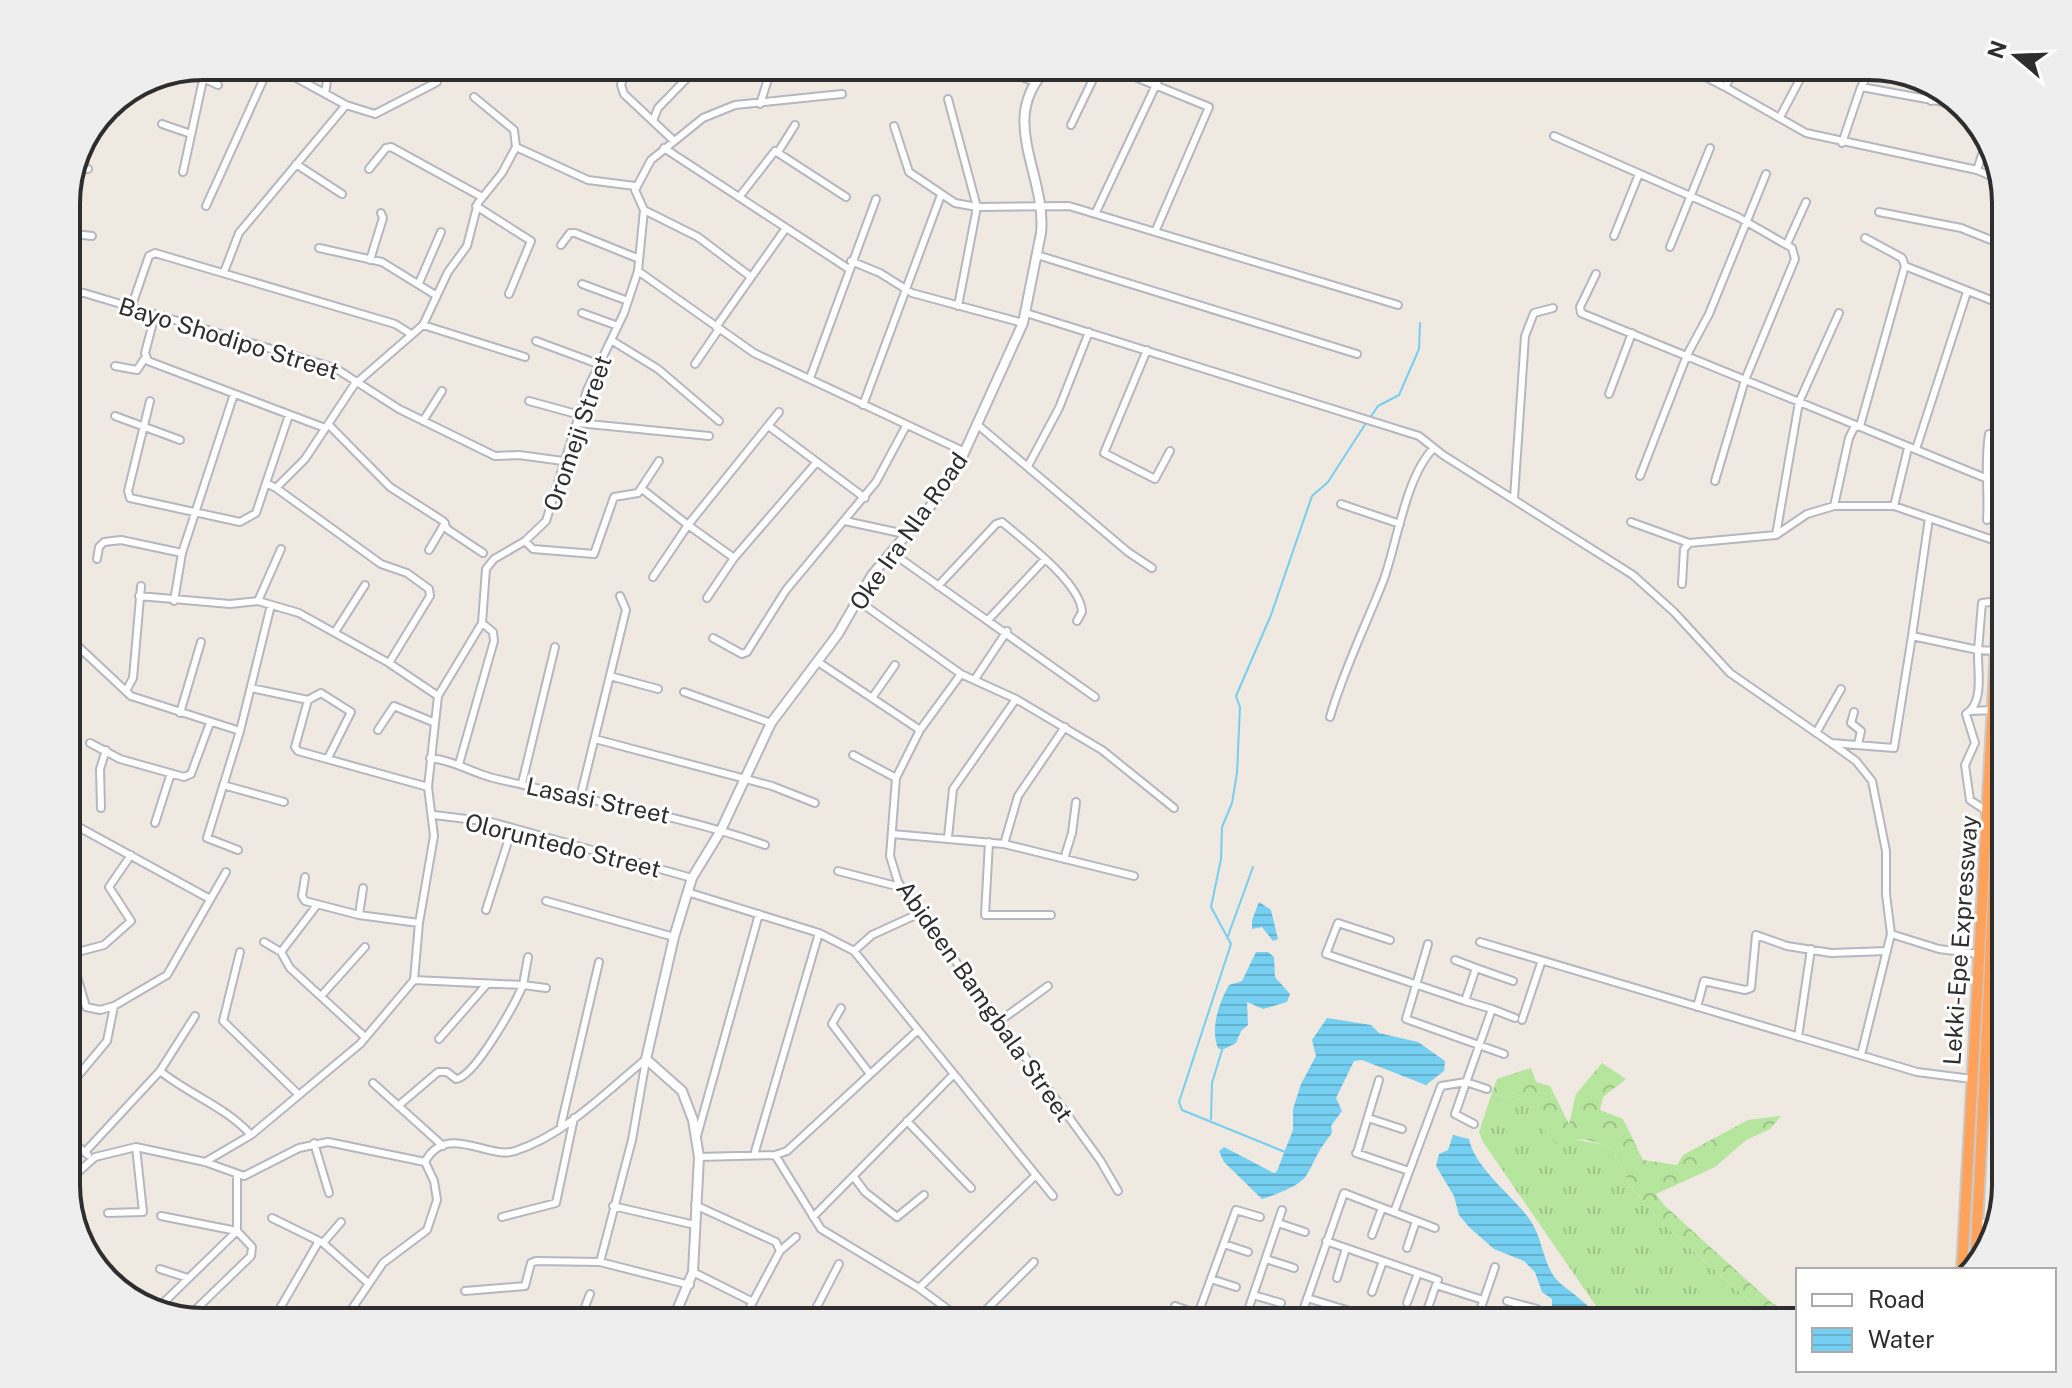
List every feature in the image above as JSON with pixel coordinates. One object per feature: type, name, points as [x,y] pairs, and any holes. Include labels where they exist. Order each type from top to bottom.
[{"type":"highway","name":"Lekki-Epe Expressway","points":[[1962,1266],[1973,1012],[1992,780]]},
{"type":"highway","name":"Lekki-Epe Expressway","points":[[1976,1245],[1992,918]]},
{"type":"highway","points":[[1973,1012],[1988,1012]]},
{"type":"street","points":[[183,172],[201,80]]},
{"type":"street","points":[[206,80],[218,85]]},
{"type":"street","points":[[206,206],[263,80]]},
{"type":"street","points":[[300,80],[346,105],[367,112],[382,112],[437,82]]},
{"type":"street","points":[[325,93],[327,80]]},
{"type":"street","points":[[623,80],[624,94],[673,140]]},
{"type":"street","points":[[653,121],[658,108],[685,80]]},
{"type":"street","points":[[760,104],[768,80]]},
{"type":"street","points":[[1030,80],[1035,82]]},
{"type":"street","points":[[1071,125],[1093,80]]},
{"type":"street","points":[[1146,80],[1209,107],[1155,232]]},
{"type":"street","points":[[1096,212],[1159,80]]},
{"type":"street","points":[[1712,80],[1806,133],[1989,175]]},
{"type":"street","points":[[1725,87],[1729,80]]},
{"type":"street","points":[[1780,117],[1800,80]]},
{"type":"street","points":[[1842,143],[1865,80]]},
{"type":"street","name":"Oke Ira Nla Road","points":[[646,1059],[674,937],[692,878],[720,832],[771,723],[818,662],[891,552],[946,486],[979,426],[1025,318],[1042,219],[1022,126],[1025,101],[1035,82]]},
{"type":"street","points":[[1861,87],[1938,102]]},
{"type":"street","points":[[516,147],[588,180],[635,186],[640,174],[664,148],[703,118],[735,105],[760,104],[808,95],[842,94]]},
{"type":"street","points":[[276,488],[305,459],[360,381],[423,325],[467,246],[476,206],[516,147],[514,130],[474,97]]},
{"type":"street","points":[[948,99],[977,207],[958,306]]},
{"type":"street","points":[[224,272],[239,233],[346,105]]},
{"type":"street","points":[[162,124],[191,134]]},
{"type":"street","points":[[740,196],[769,154],[778,152],[795,125]]},
{"type":"street","points":[[894,126],[909,172],[955,203],[977,207],[1055,204],[1096,212],[1398,305]]},
{"type":"street","points":[[1554,136],[1745,221],[1789,246],[1795,259],[1745,380],[1715,481]]},
{"type":"street","points":[[369,169],[386,148],[391,147],[482,197]]},
{"type":"street","points":[[664,148],[786,228],[850,265],[880,273],[906,289],[958,306],[1089,332],[1406,429],[1633,575],[1674,612],[1730,673],[1856,761],[1872,781],[1886,851],[1886,894],[1891,934],[1861,1055]]},
{"type":"street","points":[[1670,247],[1710,148]]},
{"type":"street","points":[[778,152],[846,197]]},
{"type":"street","points":[[1977,170],[1982,154]]},
{"type":"street","points":[[296,164],[342,194]]},
{"type":"street","points":[[1614,236],[1639,174]]},
{"type":"street","points":[[1640,476],[1687,355],[1709,314],[1766,174]]},
{"type":"street","name":"Oromeji Street","points":[[414,980],[419,923],[434,836],[434,815],[428,787],[438,696],[482,623],[486,569],[494,559],[525,541],[546,521],[563,461],[598,364],[618,326],[638,271],[644,210],[636,196],[635,186]]},
{"type":"street","points":[[863,405],[941,195]]},
{"type":"street","points":[[810,378],[876,199]]},
{"type":"street","points":[[1789,246],[1806,202]]},
{"type":"street","points":[[476,206],[531,241],[509,294]]},
{"type":"street","points":[[644,210],[698,237],[751,277]]},
{"type":"street","points":[[1879,212],[1961,228],[1992,240]]},
{"type":"street","points":[[370,260],[383,218],[381,213]]},
{"type":"street","points":[[695,364],[786,228]]},
{"type":"street","points":[[419,283],[441,232]]},
{"type":"street","points":[[561,245],[570,233],[575,233],[637,258]]},
{"type":"street","points":[[80,235],[92,236]]},
{"type":"street","points":[[1860,426],[1905,266],[1902,258],[1865,238]]},
{"type":"street","points":[[319,248],[399,270],[437,296]]},
{"type":"street","points":[[131,308],[152,254],[224,272],[395,324],[411,334]]},
{"type":"street","points":[[1037,255],[1357,354]]},
{"type":"street","points":[[1905,266],[1992,301]]},
{"type":"street","points":[[638,271],[667,288],[754,353],[965,452]]},
{"type":"street","points":[[1596,274],[1580,311],[1992,481]]},
{"type":"street","points":[[582,284],[628,301]]},
{"type":"street","points":[[1894,506],[1967,292]]},
{"type":"street","name":"Bayo Shodipo Street","points":[[80,295],[335,368],[360,381],[399,409],[495,456],[519,455],[563,461]]},
{"type":"street","points":[[1514,498],[1525,336],[1534,313],[1553,308]]},
{"type":"street","points":[[582,313],[618,326]]},
{"type":"street","points":[[1776,535],[1799,402],[1839,313]]},
{"type":"street","points":[[115,366],[137,370],[145,358],[155,315]]},
{"type":"street","points":[[423,325],[525,357]]},
{"type":"street","points":[[1028,466],[1059,408],[1089,332]]},
{"type":"street","points":[[1609,394],[1632,333]]},
{"type":"street","points":[[611,340],[658,369],[719,421]]},
{"type":"street","points":[[536,341],[598,364]]},
{"type":"street","points":[[1147,350],[1104,453],[1155,479],[1170,451]]},
{"type":"street","points":[[145,358],[289,415],[327,426],[390,487],[445,523],[447,529],[483,553]]},
{"type":"street","points":[[423,421],[442,391]]},
{"type":"street","points":[[174,601],[182,553],[234,394]]},
{"type":"street","points":[[150,401],[128,491],[130,498],[240,522],[256,513],[289,415]]},
{"type":"street","points":[[529,401],[580,415]]},
{"type":"street","points":[[653,577],[688,525],[779,412]]},
{"type":"street","points":[[115,416],[144,425],[151,432],[180,440]]},
{"type":"street","points":[[578,423],[709,436]]},
{"type":"street","points":[[713,638],[742,654],[747,652],[786,590],[865,498],[887,466],[906,426]]},
{"type":"street","points":[[979,426],[1128,552],[1152,568]]},
{"type":"street","points":[[1834,506],[1849,438],[1854,428],[1860,426]]},
{"type":"street","points":[[770,427],[865,498]]},
{"type":"street","points":[[1987,520],[1989,434]]},
{"type":"street","points":[[1330,717],[1384,578],[1423,461],[1434,448]]},
{"type":"street","points":[[525,541],[533,549],[589,556],[596,550],[614,497],[631,497],[642,489],[659,461]]},
{"type":"street","points":[[707,598],[734,558],[816,463]]},
{"type":"street","points":[[266,483],[381,564],[407,573],[430,592],[389,663]]},
{"type":"street","points":[[642,489],[734,558]]},
{"type":"street","points":[[1341,504],[1400,524]]},
{"type":"street","points":[[1631,522],[1689,543],[1776,535],[1807,514],[1834,506],[1894,506],[1992,540]]},
{"type":"street","points":[[1831,743],[1894,748],[1929,518]]},
{"type":"street","points":[[845,521],[905,534]]},
{"type":"street","points":[[938,586],[999,522],[1045,559],[1079,598],[1082,612],[1077,621]]},
{"type":"street","points":[[429,550],[445,523]]},
{"type":"street","points":[[97,559],[99,547],[111,540],[182,553]]},
{"type":"street","points":[[1682,584],[1684,549],[1689,543]]},
{"type":"street","points":[[258,601],[281,549]]},
{"type":"street","points":[[891,552],[1007,631],[1095,697]]},
{"type":"street","points":[[988,620],[1045,559]]},
{"type":"street","points":[[335,632],[365,585]]},
{"type":"street","points":[[126,691],[131,685],[141,586]]},
{"type":"street","points":[[139,596],[230,604],[258,601],[299,613],[389,663],[438,696]]},
{"type":"street","points":[[580,798],[626,610],[620,596]]},
{"type":"street","points":[[857,600],[961,674],[1016,699],[1102,750],[1174,808]]},
{"type":"street","points":[[1971,711],[1979,684],[1982,603],[1992,602]]},
{"type":"street","points":[[238,850],[207,838],[240,731],[271,605]]},
{"type":"street","points":[[459,764],[494,641],[493,632],[482,623]]},
{"type":"street","points":[[975,679],[1007,631]]},
{"type":"street","points":[[1912,636],[1992,652]]},
{"type":"street","points":[[180,713],[201,642]]},
{"type":"street","points":[[522,783],[555,647]]},
{"type":"street","points":[[81,650],[137,699],[240,731]]},
{"type":"street","points":[[818,662],[920,730]]},
{"type":"street","points":[[872,698],[895,665]]},
{"type":"street","points":[[118,683],[132,672]]},
{"type":"street","name":"Abideen Bamgbala Street","points":[[961,674],[920,730],[896,778],[890,856],[900,887],[918,914],[1100,1160],[1118,1191]]},
{"type":"street","points":[[610,676],[658,689]]},
{"type":"street","points":[[251,688],[308,700],[321,693],[352,714],[328,758]]},
{"type":"street","points":[[1816,733],[1841,689]]},
{"type":"street","points":[[684,692],[771,723]]},
{"type":"street","points":[[948,837],[953,789],[1016,699]]},
{"type":"street","points":[[308,700],[296,749],[328,758],[333,763],[428,787]]},
{"type":"street","points":[[378,730],[394,706],[433,722]]},
{"type":"street","points":[[1988,812],[1970,800],[1965,765],[1975,743],[1966,714],[1992,710]]},
{"type":"street","points":[[1854,712],[1851,723],[1861,731],[1858,744]]},
{"type":"street","points":[[90,743],[120,759],[184,777],[191,774],[210,723]]},
{"type":"street","points":[[1004,844],[1018,796],[1065,727]]},
{"type":"street","points":[[595,739],[745,779],[815,803]]},
{"type":"street","points":[[101,808],[100,769],[106,750]]},
{"type":"street","points":[[853,755],[896,778]]},
{"type":"street","name":"Lasasi Street","points":[[430,758],[459,764],[492,778],[687,819],[765,845]]},
{"type":"street","points":[[155,823],[171,773]]},
{"type":"street","points":[[223,785],[284,802]]},
{"type":"street","points":[[1064,859],[1072,833],[1076,802]]},
{"type":"street","name":"Oloruntedo Street","points":[[434,815],[469,818],[692,878]]},
{"type":"street","points":[[80,828],[210,899]]},
{"type":"street","points":[[486,910],[512,829]]},
{"type":"street","points":[[892,834],[1004,844],[1134,876]]},
{"type":"street","points":[[989,842],[985,915],[1051,915]]},
{"type":"street","points":[[80,951],[104,945],[131,921],[109,887],[131,855]]},
{"type":"street","points":[[838,871],[900,887]]},
{"type":"street","points":[[80,987],[86,1007],[94,1010],[114,1006],[167,975],[226,872]]},
{"type":"street","points":[[305,877],[302,896],[317,905],[359,915],[419,923]]},
{"type":"street","points":[[359,915],[363,888]]},
{"type":"street","points":[[687,892],[819,933],[854,951],[1053,1196]]},
{"type":"street","points":[[546,901],[674,937]]},
{"type":"street","points":[[281,952],[317,905]]},
{"type":"street","points":[[696,1139],[759,914]]},
{"type":"street","points":[[854,951],[872,935],[918,914]]},
{"type":"street","points":[[1390,940],[1338,923],[1326,954],[1518,1019],[1541,963]]},
{"type":"street","points":[[754,1155],[819,933]]},
{"type":"street","points":[[1891,934],[1939,949],[1978,954]]},
{"type":"street","points":[[1697,1007],[1704,981],[1745,990],[1751,988],[1755,936],[1811,949],[1887,951]]},
{"type":"street","points":[[264,942],[281,952],[290,968],[365,1037]]},
{"type":"street","points":[[1480,942],[1541,963],[1917,1072],[1972,1079]]},
{"type":"street","points":[[1428,944],[1407,1020],[1504,1054]]},
{"type":"street","points":[[321,996],[365,947]]},
{"type":"street","points":[[1798,1037],[1811,949]]},
{"type":"street","points":[[240,952],[223,1021],[298,1094]]},
{"type":"street","points":[[398,1106],[438,1072],[447,1072],[456,1079],[465,1076],[483,1053],[523,985],[528,957]]},
{"type":"street","points":[[1455,960],[1513,981]]},
{"type":"street","points":[[561,1125],[599,962]]},
{"type":"street","points":[[1465,1001],[1476,968]]},
{"type":"street","points":[[205,1162],[251,1135],[365,1037],[414,980],[546,988]]},
{"type":"street","points":[[439,1039],[487,983]]},
{"type":"street","points":[[997,1023],[1048,986]]},
{"type":"street","points":[[80,1073],[107,1041],[114,1006]]},
{"type":"street","points":[[841,1008],[832,1024],[870,1074]]},
{"type":"street","points":[[1474,1124],[1455,1114],[1492,1009]]},
{"type":"street","points":[[85,1152],[160,1071],[195,1016]]},
{"type":"street","points":[[699,1157],[775,1155],[787,1151],[917,1031]]},
{"type":"street","points":[[646,1059],[682,1091],[688,1104],[699,1157],[693,1272],[679,1308]]},
{"type":"street","points":[[425,1162],[430,1153],[443,1146],[472,1144],[500,1152],[513,1152],[574,1118],[646,1059]]},
{"type":"street","points":[[600,1262],[632,1140],[646,1059]]},
{"type":"street","points":[[160,1071],[175,1085],[227,1112],[251,1135]]},
{"type":"street","points":[[813,1217],[953,1075]]},
{"type":"street","points":[[1379,1080],[1355,1152],[1409,1171]]},
{"type":"street","points":[[1394,1212],[1441,1086],[1466,1082],[1487,1089]]},
{"type":"street","points":[[373,1083],[443,1146]]},
{"type":"street","points":[[502,1217],[556,1203],[574,1118]]},
{"type":"street","points":[[1368,1118],[1402,1129]]},
{"type":"street","points":[[907,1121],[971,1188]]},
{"type":"street","points":[[80,1170],[95,1157],[136,1147],[205,1162],[237,1175],[248,1175],[314,1143],[328,1142],[425,1162]]},
{"type":"street","points":[[314,1143],[329,1193]]},
{"type":"street","points":[[108,1213],[143,1212],[136,1147]]},
{"type":"street","points":[[80,1148],[95,1157]]},
{"type":"street","points":[[775,1155],[813,1217],[830,1236],[919,1288],[946,1308]]},
{"type":"street","points":[[351,1308],[383,1263],[427,1230],[435,1215],[434,1181],[425,1162]]},
{"type":"street","points":[[165,1301],[237,1231],[237,1175]]},
{"type":"street","points":[[919,1288],[1035,1176]]},
{"type":"street","points":[[854,1177],[865,1192],[897,1217],[924,1195]]},
{"type":"street","points":[[1304,1308],[1344,1193],[1435,1228]]},
{"type":"street","points":[[695,1205],[776,1242],[780,1251]]},
{"type":"street","points":[[613,1206],[695,1225]]},
{"type":"street","points":[[1372,1235],[1382,1208]]},
{"type":"street","points":[[1200,1308],[1237,1209],[1260,1217]]},
{"type":"street","points":[[1249,1308],[1282,1210]]},
{"type":"street","points":[[161,1216],[182,1217],[237,1231],[252,1247],[251,1256],[198,1308]]},
{"type":"street","points":[[272,1218],[321,1242],[367,1282]]},
{"type":"street","points":[[1407,1248],[1416,1221]]},
{"type":"street","points":[[281,1308],[321,1242],[341,1222]]},
{"type":"street","points":[[1977,1222],[1985,1223]]},
{"type":"street","points":[[1278,1223],[1305,1232]]},
{"type":"street","points":[[750,1308],[780,1251],[796,1237]]},
{"type":"street","points":[[1326,1241],[1438,1280]]},
{"type":"street","points":[[1224,1244],[1248,1252]]},
{"type":"street","points":[[1337,1278],[1346,1248]]},
{"type":"street","points":[[1266,1259],[1294,1268]]},
{"type":"street","points":[[465,1291],[525,1286],[531,1263],[536,1261],[600,1262],[690,1285]]},
{"type":"street","points":[[1372,1292],[1383,1261]]},
{"type":"street","points":[[988,1308],[1034,1262]]},
{"type":"street","points":[[816,1308],[839,1264]]},
{"type":"street","points":[[1480,1308],[1495,1267]]},
{"type":"street","points":[[160,1269],[188,1278]]},
{"type":"street","points":[[693,1272],[753,1302]]},
{"type":"street","points":[[1407,1303],[1418,1273]]},
{"type":"street","points":[[1211,1279],[1236,1287]]},
{"type":"street","points":[[1429,1308],[1436,1285],[1483,1300]]},
{"type":"street","points":[[584,1308],[590,1294]]},
{"type":"street","points":[[1253,1295],[1281,1303]]},
{"type":"street","points":[[1307,1298],[1340,1308]]},
{"type":"street","points":[[1507,1301],[1532,1308]]},
{"type":"green space","points":[[1602,1063],[1626,1079],[1603,1097],[1600,1110],[1623,1119],[1643,1160],[1677,1165],[1683,1155],[1748,1120],[1781,1116],[1770,1129],[1746,1140],[1715,1167],[1656,1194],[1664,1205],[1781,1308],[1754,1308],[1664,1225],[1634,1191],[1610,1147],[1584,1140],[1557,1144],[1540,1128],[1521,1095],[1506,1098],[1492,1093],[1497,1079],[1531,1068],[1536,1082],[1550,1086],[1569,1124],[1576,1094]]},
{"type":"green space","points":[[1492,1093],[1506,1098],[1521,1095],[1536,1114],[1557,1131],[1571,1138],[1610,1147],[1634,1191],[1664,1225],[1754,1308],[1597,1308],[1479,1132]]},
{"type":"water","points":[[1259,902],[1271,910],[1278,939],[1273,941],[1262,927],[1252,929]]},
{"type":"water","points":[[1256,952],[1268,952],[1274,957],[1275,977],[1290,994],[1287,1002],[1263,1009],[1247,1002],[1248,1025],[1241,1031],[1236,1043],[1222,1050],[1218,1048],[1215,1032],[1219,1008],[1229,985],[1242,981]]},
{"type":"water","points":[[1327,1018],[1371,1025],[1379,1033],[1418,1042],[1445,1061],[1444,1071],[1426,1085],[1362,1060],[1354,1061],[1336,1098],[1342,1111],[1331,1126],[1332,1133],[1308,1174],[1294,1186],[1262,1199],[1224,1162],[1219,1151],[1224,1147],[1274,1173],[1277,1171],[1293,1130],[1293,1109],[1301,1084],[1316,1056],[1312,1040]]},
{"type":"water","points":[[1453,1135],[1469,1139],[1479,1162],[1532,1223],[1555,1278],[1590,1308],[1552,1308],[1552,1299],[1542,1292],[1535,1272],[1524,1261],[1494,1249],[1469,1227],[1459,1215],[1454,1196],[1436,1166],[1439,1154],[1448,1150]]},
{"type":"waterway","points":[[1370,418],[1378,406],[1399,395],[1419,349],[1420,323]]},
{"type":"waterway","points":[[1285,1152],[1182,1110],[1179,1102],[1231,944],[1211,907],[1221,859],[1222,827],[1232,803],[1237,773],[1240,707],[1236,696],[1271,615],[1312,496],[1328,482],[1366,423]]},
{"type":"waterway","points":[[1228,936],[1253,867]]},
{"type":"waterway","points":[[1211,1119],[1212,1083],[1222,1050]]}]
